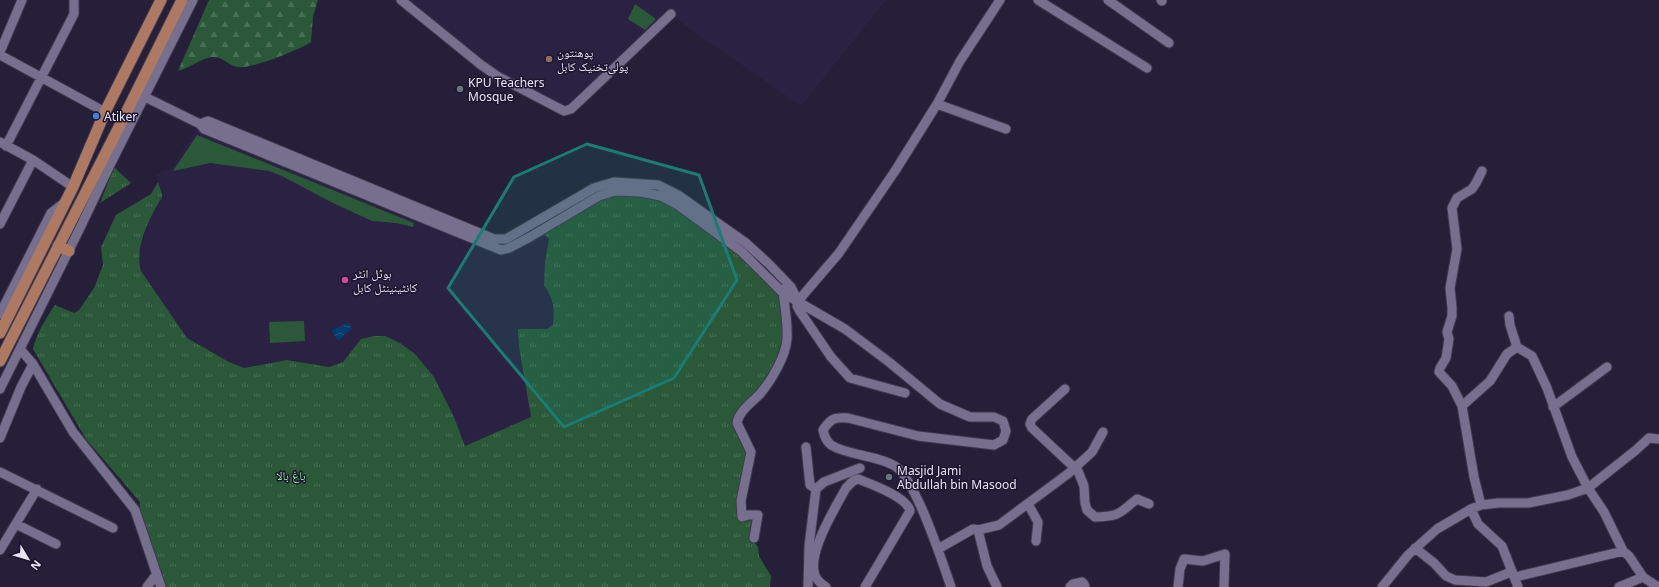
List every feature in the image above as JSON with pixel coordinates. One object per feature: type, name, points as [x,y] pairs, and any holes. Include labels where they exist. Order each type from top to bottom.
[{"type":"main road","points":[[0,333],[73,187],[106,112],[161,0]]},
{"type":"main road","points":[[0,361],[58,246],[106,163],[182,0]]},
{"type":"main road","points":[[58,246],[69,251]]},
{"type":"street","points":[[0,52],[22,0]]},
{"type":"street","points":[[73,187],[33,160],[3,144],[74,14],[74,0]]},
{"type":"street","points":[[124,127],[145,97],[193,0]]},
{"type":"street","points":[[402,0],[480,64],[498,76],[564,111],[571,109],[671,14]]},
{"type":"street","points":[[798,301],[839,253],[895,171],[936,104],[960,61],[1000,0]]},
{"type":"street","points":[[1038,0],[1148,68]]},
{"type":"street","points":[[1108,0],[1169,43]]},
{"type":"street","points":[[0,55],[106,112]]},
{"type":"street","points":[[145,97],[200,124],[208,121],[438,221],[494,239],[506,239],[528,233],[599,196],[615,191],[641,192],[661,196],[678,205],[741,251],[783,293],[844,329],[869,347],[940,404],[970,417],[994,417],[1003,421],[1006,431],[1003,440],[994,445],[918,436],[848,418],[838,417],[829,421],[823,430],[824,436],[831,445],[890,463],[902,472],[918,499],[938,549],[949,586]]},
{"type":"street","points":[[936,104],[1006,129]]},
{"type":"street","points":[[0,224],[33,160]]},
{"type":"street","points":[[0,389],[69,251],[106,163]]},
{"type":"street","points":[[1481,505],[1474,477],[1462,406],[1452,386],[1439,372],[1446,358],[1449,339],[1447,332],[1452,316],[1451,281],[1457,249],[1452,208],[1457,198],[1472,189],[1482,171]]},
{"type":"street","points":[[528,233],[594,188],[614,182],[658,185],[678,195],[746,243],[791,287],[798,301],[797,306],[799,310],[831,357],[850,378],[905,393]]},
{"type":"street","points":[[0,314],[51,213],[66,201]]},
{"type":"street","points":[[754,538],[758,515],[748,515],[742,517],[741,501],[751,452],[737,426],[737,423],[740,414],[768,384],[786,349],[788,338],[783,293],[786,282]]},
{"type":"street","points":[[1509,316],[1510,325],[1517,347],[1532,356],[1547,388],[1572,457],[1588,488],[1604,512],[1623,551],[1629,556],[1643,577],[1658,587]]},
{"type":"street","points":[[1462,406],[1490,381],[1507,354],[1517,347]]},
{"type":"street","points":[[20,349],[33,364],[73,432],[135,510],[161,587]]},
{"type":"street","points":[[0,438],[21,387],[33,364]]},
{"type":"street","points":[[1553,407],[1607,367]]},
{"type":"street","points":[[1065,389],[1032,419],[1030,424],[1032,428],[1078,471],[1084,486],[1087,510],[1095,516],[1118,515],[1137,499],[1149,504]]},
{"type":"street","points":[[938,549],[973,529],[978,530],[999,525],[1074,468],[1092,452],[1103,432]]},
{"type":"street","points":[[1382,587],[1415,548],[1437,529],[1471,509],[1481,505],[1528,503],[1568,495],[1588,488],[1649,438],[1659,439]]},
{"type":"street","points":[[806,447],[810,485],[816,489]]},
{"type":"street","points":[[808,587],[809,546],[816,489],[824,482],[860,468]]},
{"type":"street","points":[[0,472],[113,528]]},
{"type":"street","points":[[826,587],[817,580],[814,573],[814,559],[818,540],[846,488],[853,480],[858,479],[892,494],[906,505],[910,512],[865,587]]},
{"type":"street","points":[[0,550],[37,490]]},
{"type":"street","points":[[1028,504],[1038,522],[1036,541]]},
{"type":"street","points":[[1471,509],[1478,524],[1502,546],[1518,587]]},
{"type":"street","points":[[16,524],[56,544]]},
{"type":"street","points":[[978,530],[987,566],[997,587]]},
{"type":"street","points":[[1415,548],[1434,563],[1446,576],[1455,580],[1486,582],[1623,551]]},
{"type":"street","points":[[1178,587],[1180,569],[1184,559],[1203,561],[1225,554],[1224,587]]},
{"type":"street","points":[[147,587],[156,575]]},
{"type":"street","points":[[1619,587],[1643,577]]},
{"type":"street","points":[[1070,587],[1073,584],[1082,582],[1085,587]]},
{"type":"highlighted area","points":[[587,144],[699,175],[737,280],[674,378],[564,427],[448,288],[514,177]]},
{"type":"shaded area","name":"پوهنتون پولی‌تخنیک کابل","points":[[406,0],[886,0],[801,106],[679,21],[670,12],[568,108],[493,72]]},
{"type":"shaded area","name":"ہوٹل انٹر کانٹینینٹل کابل","points":[[200,124],[494,239],[533,224],[549,239],[545,261],[544,285],[550,292],[554,317],[553,324],[547,329],[518,329],[519,347],[531,417],[465,446],[454,417],[434,377],[415,354],[361,339],[343,362],[329,367],[287,360],[244,368],[229,362],[187,338],[141,271],[139,257],[148,222],[162,194],[156,175],[161,173],[161,171],[170,170]]},
{"type":"green space","points":[[209,0],[318,0],[313,16],[311,42],[286,54],[245,67],[238,67],[223,59],[212,57],[178,71]]},
{"type":"green space","points":[[635,4],[656,19],[645,30],[628,19]]},
{"type":"green space","points":[[197,135],[414,223],[413,227],[396,223],[372,221],[269,171],[210,163],[173,171]]},
{"type":"green space","points":[[114,167],[131,183],[100,203]]},
{"type":"green space","name":"باغ بالا","points":[[158,182],[162,197],[144,232],[141,242],[139,262],[141,271],[187,338],[229,362],[244,368],[287,360],[329,367],[343,362],[361,339],[374,336],[385,336],[400,343],[415,354],[434,377],[454,417],[465,446],[531,417],[519,347],[518,329],[547,329],[553,324],[554,314],[553,304],[544,286],[545,261],[549,239],[533,224],[614,182],[658,185],[746,243],[786,282],[781,360],[738,419],[751,452],[742,516],[758,515],[754,538],[758,547],[759,556],[771,576],[770,587],[163,587],[139,512],[140,502],[86,439],[33,349],[39,332],[55,305],[74,313],[79,310],[94,288],[103,265],[101,247],[116,215],[151,194]]},
{"type":"green space","points":[[304,321],[305,341],[270,343],[269,322]]},
{"type":"water","points":[[348,323],[352,328],[338,341],[331,330]]},
{"type":"place","name":"پوهنتون پولی‌تخنیک کابل","points":[[549,59]]},
{"type":"place","name":"KPU Teachers Mosque","points":[[460,89]]},
{"type":"place","name":"Atiker","points":[[96,116]]},
{"type":"place","name":"ہوٹل انٹر کانٹینینٹل کابل","points":[[345,280]]},
{"type":"place","name":"Masjid Jami Abdullah bin Masood","points":[[889,477]]}]
